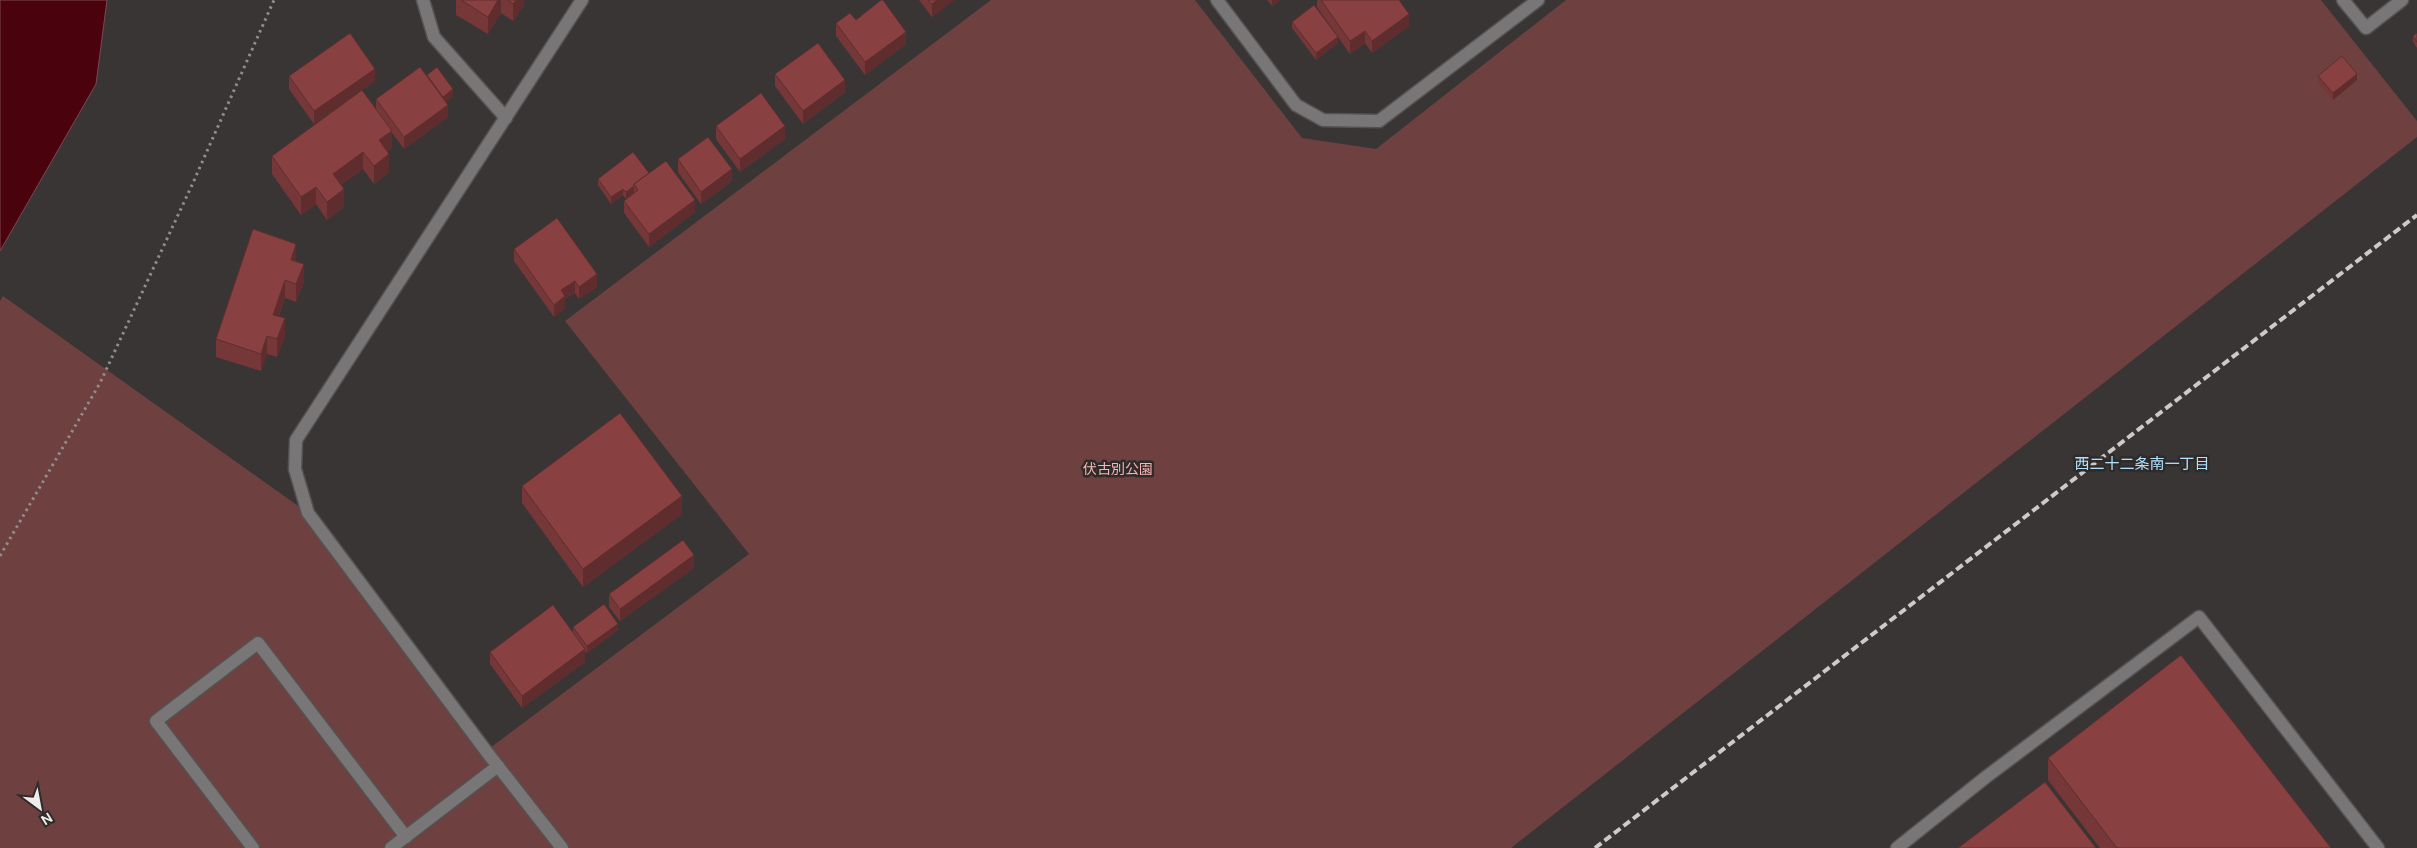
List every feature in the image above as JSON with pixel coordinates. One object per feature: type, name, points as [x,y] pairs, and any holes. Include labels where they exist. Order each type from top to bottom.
[{"type":"street","points":[[423,0],[434,37],[506,118]]},
{"type":"street","points":[[562,848],[308,513],[295,469],[296,440],[582,0]]},
{"type":"street","points":[[1217,0],[1296,106],[1323,120],[1379,121],[1538,0]]},
{"type":"street","points":[[2343,0],[2366,28],[2402,0]]},
{"type":"street","points":[[1897,848],[1986,777],[2199,617],[2378,848]]},
{"type":"street","points":[[253,848],[156,721],[258,643],[406,837]]},
{"type":"street","points":[[391,848],[498,766]]},
{"type":"path","points":[[0,556],[100,383],[192,185],[274,0]]},
{"type":"green space","name":"伏古別公園","points":[[991,0],[1195,0],[1302,138],[1376,149],[1566,0],[2321,0],[2417,121],[2417,137],[1511,848],[0,848],[0,301],[3,296],[308,513],[486,751],[749,554],[565,321]]},
{"type":"shaded area","points":[[0,0],[107,0],[96,84],[0,251]]},
{"type":"building","points":[[461,0],[498,0],[488,17]]},
{"type":"building","points":[[507,0],[516,0],[513,4]]},
{"type":"building","points":[[883,0],[906,32],[865,62],[836,23],[850,13],[856,20]]},
{"type":"building","points":[[928,0],[937,0],[932,4]]},
{"type":"building","points":[[1321,0],[1399,0],[1409,14],[1372,41],[1365,31],[1350,41]]},
{"type":"building","points":[[1314,5],[1338,37],[1316,53],[1292,22]]},
{"type":"building","points":[[350,33],[375,69],[314,111],[289,76]]},
{"type":"building","points":[[2417,33],[2417,42],[2413,36]]},
{"type":"building","points":[[818,43],[845,80],[803,111],[775,74]]},
{"type":"building","points":[[2342,56],[2357,74],[2333,93],[2318,76]]},
{"type":"building","points":[[420,67],[448,105],[404,137],[376,99]]},
{"type":"building","points":[[437,67],[453,89],[443,97],[427,75]]},
{"type":"building","points":[[362,90],[392,131],[379,140],[389,154],[374,166],[363,152],[333,174],[344,189],[327,202],[316,187],[301,197],[272,156]]},
{"type":"building","points":[[761,93],[785,126],[740,159],[716,126]]},
{"type":"building","points":[[708,137],[732,169],[701,192],[678,159]]},
{"type":"building","points":[[633,152],[649,173],[626,192],[623,189],[611,197],[598,179]]},
{"type":"building","points":[[666,161],[695,200],[649,234],[624,201],[638,190],[634,184]]},
{"type":"building","points":[[557,218],[597,274],[579,287],[575,281],[561,290],[565,296],[554,305],[514,249]]},
{"type":"building","points":[[253,229],[296,244],[291,260],[304,264],[296,284],[285,280],[273,315],[285,318],[277,339],[267,336],[261,354],[216,339]]},
{"type":"building","points":[[620,413],[682,496],[583,569],[522,486]]},
{"type":"building","points":[[683,540],[694,555],[620,609],[609,594]]},
{"type":"building","points":[[604,604],[618,624],[587,646],[573,627]]},
{"type":"building","points":[[553,605],[585,649],[522,696],[490,652]]},
{"type":"building","points":[[2181,655],[2331,848],[2117,848],[2048,758]]},
{"type":"building","points":[[2045,782],[2096,848],[1958,848]]},
{"type":"railway","points":[[1595,848],[2417,215]]},
{"type":"district","name":"西二十二条南一丁目","points":[[2142,464]]}]
